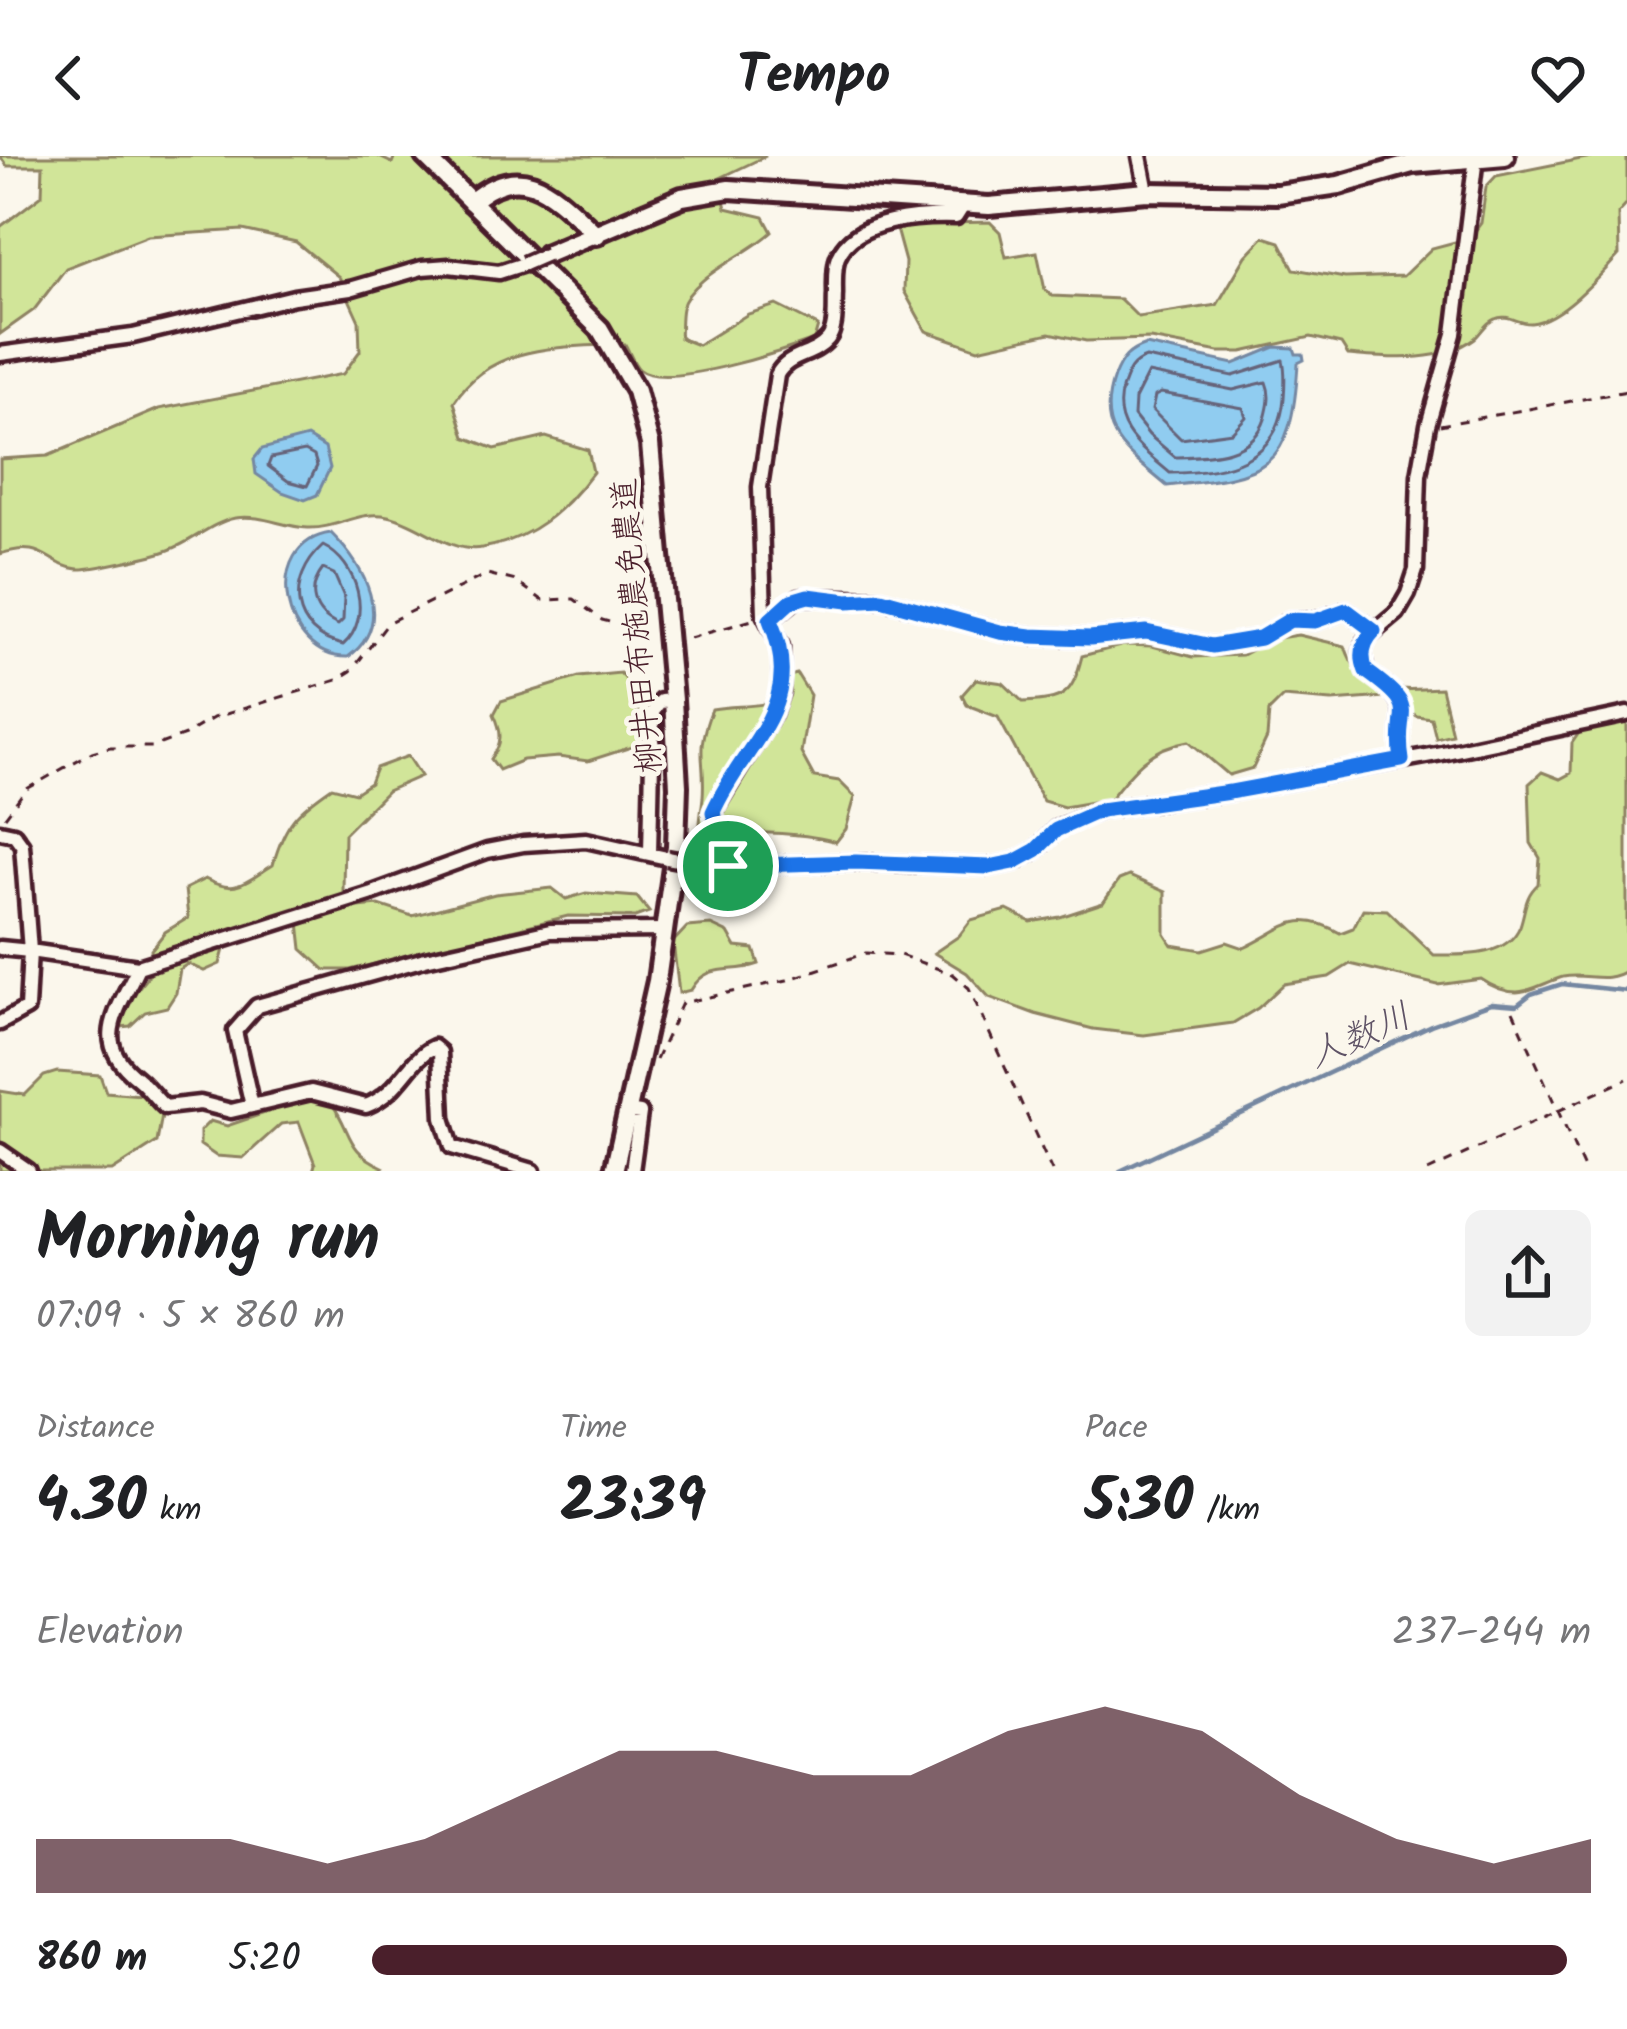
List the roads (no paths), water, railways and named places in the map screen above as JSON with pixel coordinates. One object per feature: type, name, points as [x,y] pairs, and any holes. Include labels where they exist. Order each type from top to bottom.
[{"type":"street","name":"柳井田布施農免農道","points":[[425,156],[600,329],[636,391],[654,475],[679,786],[666,930],[614,1171]]},
{"type":"street","points":[[1140,156],[1148,192]]},
{"type":"street","points":[[0,354],[133,336],[294,297],[350,289],[422,268],[499,272],[682,197],[729,189],[963,206],[1148,192],[1247,195],[1309,191],[1456,157],[1505,156]]},
{"type":"street","points":[[1402,760],[1402,705],[1394,690],[1366,671],[1363,662],[1366,639],[1397,613],[1416,570],[1419,475],[1454,334],[1476,158]]},
{"type":"street","points":[[472,202],[497,179],[514,175],[532,179],[598,235]]},
{"type":"street","points":[[728,866],[713,812],[773,714],[781,692],[782,646],[767,617],[760,487],[777,375],[784,362],[827,341],[833,329],[838,256],[846,245],[907,216],[956,217],[963,206]]},
{"type":"street","points":[[767,617],[808,596],[881,599],[1031,636],[1090,638],[1146,632],[1212,646],[1260,638],[1290,620],[1315,621],[1346,610],[1374,631]]},
{"type":"street","points":[[650,854],[653,712],[662,701],[673,700]]},
{"type":"street","points":[[0,948],[138,968],[488,851],[523,844],[586,840],[728,866],[856,862],[989,867],[1014,862],[1036,850],[1056,830],[1101,810],[1230,792],[1627,714]]},
{"type":"street","points":[[0,1023],[27,1008],[30,951],[22,844],[14,834],[2,831]]},
{"type":"street","points":[[252,1106],[235,1031],[256,1006],[425,958],[550,931],[666,930]]},
{"type":"street","points":[[138,968],[110,1041],[123,1069],[165,1107],[200,1103],[231,1111],[311,1092],[365,1106],[393,1090],[423,1053],[434,1047],[440,1052],[442,1118],[452,1147],[533,1171]]},
{"type":"street","points":[[627,1111],[640,1113],[632,1171]]},
{"type":"street","points":[[0,1151],[29,1171]]},
{"type":"water","points":[[1146,345],[1234,364],[1275,347],[1294,348],[1296,354],[1303,354],[1289,427],[1280,447],[1251,471],[1167,486],[1127,452],[1111,428],[1108,413],[1119,365]]},
{"type":"water","points":[[307,437],[325,448],[330,468],[317,495],[305,500],[282,492],[256,474],[254,459],[262,449]]},
{"type":"water","points":[[331,533],[363,577],[373,611],[363,643],[348,657],[325,653],[307,640],[288,600],[287,577],[294,557],[308,541]]},
{"type":"waterway","name":"人数川","points":[[1120,1171],[1431,1025],[1492,1003],[1517,1005],[1531,994],[1562,984],[1627,991]]}]
